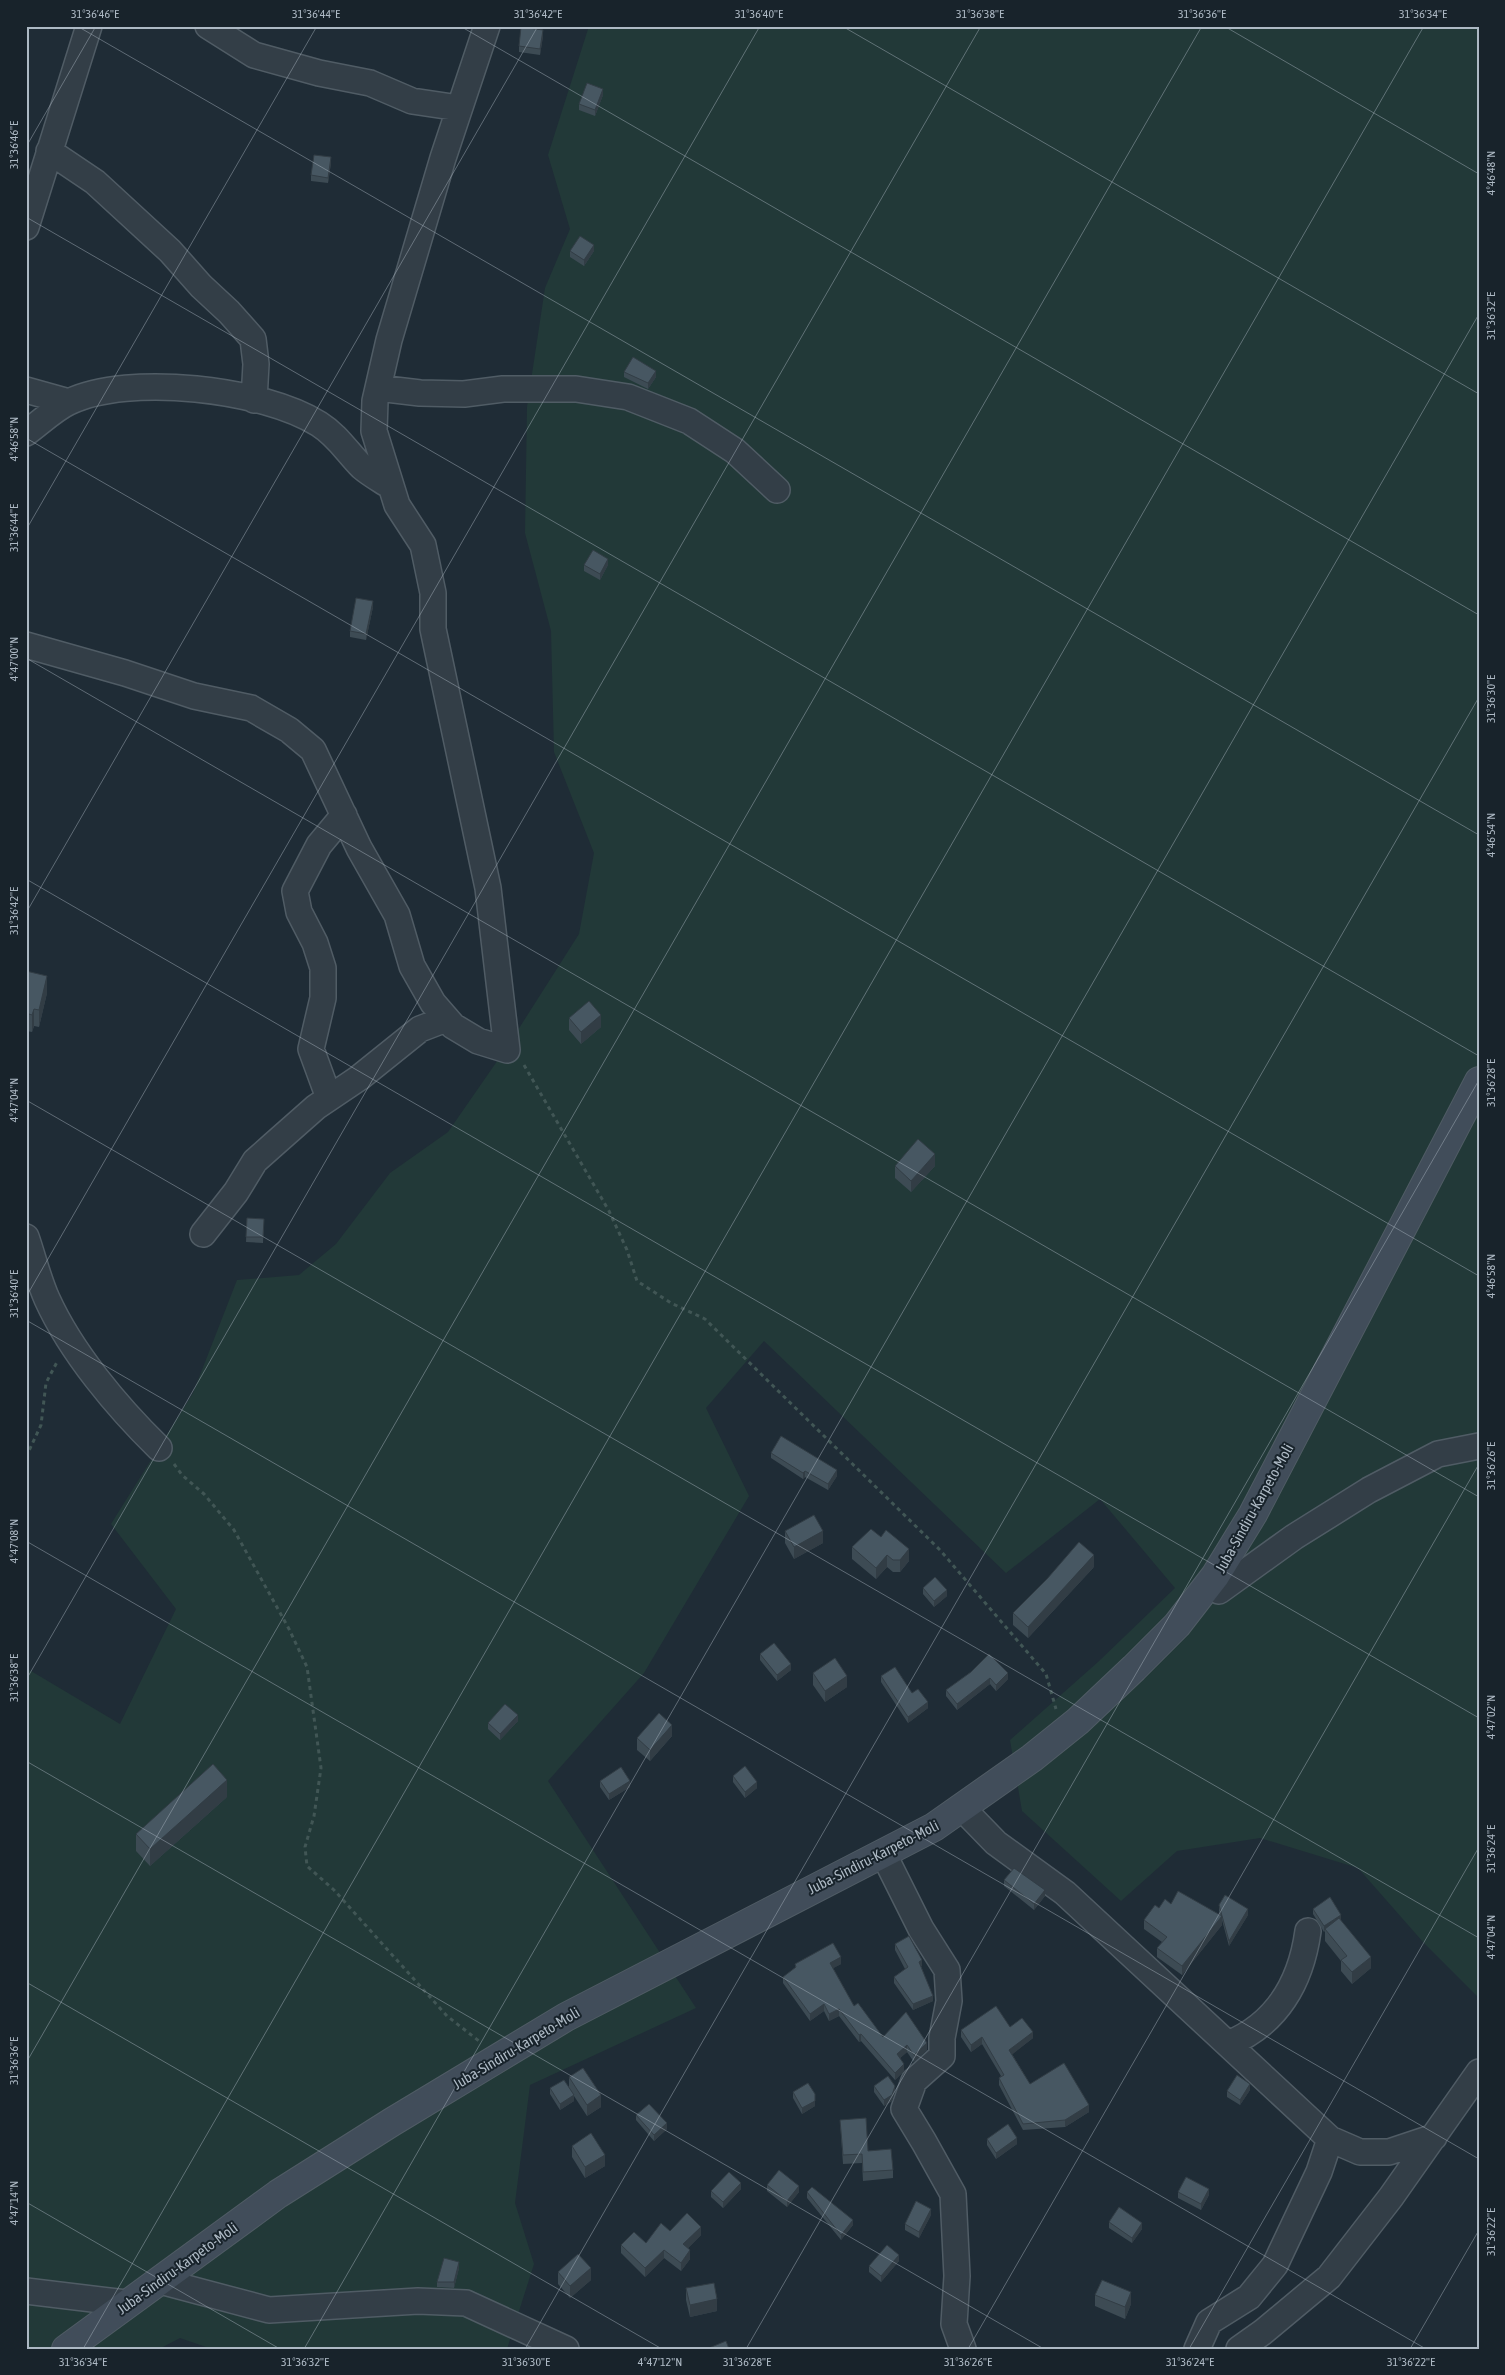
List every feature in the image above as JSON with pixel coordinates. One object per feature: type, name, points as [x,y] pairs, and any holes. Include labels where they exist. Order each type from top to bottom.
[{"type":"main road","name":"Juba-Sindiru-Karpeto-Moli","points":[[66,2349],[126,2303],[160,2281],[278,2194],[566,2017],[934,1827],[1063,1733],[1113,1688],[1177,1625],[1215,1576],[1253,1514],[1479,1081]]},
{"type":"street","points":[[26,227],[89,26]]},
{"type":"street","points":[[208,26],[254,55],[319,73],[370,83],[412,101],[459,108]]},
{"type":"street","points":[[26,645],[125,673],[194,696],[251,708],[289,730],[313,750],[360,848],[397,915],[412,966],[432,1003],[453,1026],[478,1041],[507,1050],[488,888],[433,629],[433,593],[424,544],[397,505],[374,431],[375,401],[389,340],[459,108],[487,26]]},
{"type":"street","points":[[49,151],[95,182],[170,251],[252,339],[256,364],[254,400]]},
{"type":"street","points":[[26,433],[69,402],[115,388],[215,390],[283,407],[319,424],[344,444],[362,467],[390,486]]},
{"type":"street","points":[[378,388],[420,393],[464,394],[503,389],[576,389],[628,397],[689,421],[735,451],[777,490]]},
{"type":"street","points":[[26,390],[69,402]]},
{"type":"street","points":[[329,1098],[311,1048],[323,998],[323,968],[315,943],[299,912],[296,891],[319,845],[344,814]]},
{"type":"street","points":[[203,1234],[236,1192],[255,1161],[316,1107],[359,1078],[420,1029],[446,1019]]},
{"type":"street","points":[[26,1237],[46,1298],[72,1343],[107,1391],[159,1448]]},
{"type":"street","points":[[1219,1591],[1294,1538],[1369,1490],[1438,1454],[1479,1446]]},
{"type":"street","points":[[962,1808],[996,1843],[1065,1893],[1330,2139],[1360,2152],[1388,2152],[1434,2137]]},
{"type":"street","points":[[883,1853],[921,1929],[947,1970],[949,2001],[942,2038],[942,2056],[914,2081],[904,2109],[953,2194],[957,2276],[954,2324],[961,2348]]},
{"type":"street","points":[[1228,2044],[1247,2036],[1288,1995],[1302,1967],[1308,1931]]},
{"type":"street","points":[[1239,2349],[1263,2332],[1329,2276],[1391,2197],[1479,2072]]},
{"type":"street","points":[[1197,2349],[1209,2322],[1249,2297],[1275,2265],[1319,2172],[1330,2139]]},
{"type":"street","points":[[160,2281],[269,2310],[418,2301],[466,2303],[566,2349]]},
{"type":"street","points":[[26,2291],[126,2303]]},
{"type":"path","points":[[507,1050],[526,1067],[545,1104],[609,1211],[627,1250],[637,1281],[671,1303],[705,1318],[940,1550],[1046,1674],[1063,1733]]},
{"type":"path","points":[[26,1457],[41,1425],[46,1383],[52,1367],[72,1343]]},
{"type":"path","points":[[159,1448],[182,1475],[204,1494],[234,1530],[289,1629],[307,1667],[321,1768],[314,1816],[305,1848],[307,1866],[334,1890],[447,2016],[500,2057]]},
{"type":"green space","points":[[589,26],[1479,26],[1479,1995],[1477,1996],[1423,1942],[1358,1868],[1260,1838],[1177,1851],[1121,1901],[1022,1811],[1010,1740],[1098,1662],[1175,1588],[1100,1499],[1006,1573],[764,1341],[706,1408],[749,1496],[644,1673],[548,1781],[696,2008],[530,2085],[515,2203],[534,2264],[507,2349],[212,2349],[180,2338],[159,2349],[26,2349],[26,1668],[120,1724],[176,1609],[111,1524],[193,1393],[237,1280],[299,1275],[336,1244],[390,1173],[448,1132],[509,1044],[579,934],[594,853],[554,752],[551,631],[525,533],[527,407],[545,288],[570,229],[548,155]]},
{"type":"building","points":[[521,27],[543,30],[540,49],[519,46]]},
{"type":"building","points":[[587,83],[603,89],[595,110],[579,104]]},
{"type":"building","points":[[314,155],[331,157],[328,178],[311,175]]},
{"type":"building","points":[[580,236],[594,245],[584,260],[570,251]]},
{"type":"building","points":[[633,357],[656,371],[648,383],[624,372]]},
{"type":"building","points":[[593,550],[608,559],[600,574],[584,565]]},
{"type":"building","points":[[356,598],[373,601],[366,634],[350,631]]},
{"type":"building","points":[[26,971],[47,976],[39,1010],[34,1009],[32,1015],[26,1013]]},
{"type":"building","points":[[589,1001],[601,1015],[581,1032],[569,1018]]},
{"type":"building","points":[[918,1139],[935,1154],[911,1181],[895,1166]]},
{"type":"building","points":[[247,1218],[264,1219],[263,1237],[246,1237]]},
{"type":"building","points":[[781,1436],[837,1470],[828,1484],[805,1471],[803,1473],[771,1453]]},
{"type":"building","points":[[814,1515],[823,1531],[794,1547],[785,1531]]},
{"type":"building","points":[[871,1529],[881,1537],[886,1530],[909,1549],[900,1560],[893,1560],[887,1555],[876,1568],[852,1547]]},
{"type":"building","points":[[1079,1542],[1094,1555],[1028,1627],[1013,1613],[1047,1579]]},
{"type":"building","points":[[935,1577],[947,1590],[934,1601],[923,1588]]},
{"type":"building","points":[[774,1643],[791,1664],[777,1675],[760,1654]]},
{"type":"building","points":[[989,1654],[1008,1673],[996,1685],[990,1678],[957,1704],[946,1690],[971,1672]]},
{"type":"building","points":[[835,1658],[847,1676],[825,1691],[813,1673]]},
{"type":"building","points":[[895,1667],[912,1693],[918,1689],[928,1702],[908,1717],[881,1676]]},
{"type":"building","points":[[505,1704],[518,1715],[500,1734],[488,1723]]},
{"type":"building","points":[[659,1713],[672,1725],[650,1750],[637,1738]]},
{"type":"building","points":[[213,1764],[227,1780],[150,1849],[136,1834]]},
{"type":"building","points":[[745,1766],[757,1782],[745,1792],[733,1776]]},
{"type":"building","points":[[621,1767],[630,1781],[609,1794],[600,1781]]},
{"type":"building","points":[[1014,1868],[1045,1890],[1034,1904],[1004,1880]]},
{"type":"building","points":[[1178,1891],[1222,1916],[1182,1966],[1157,1948],[1167,1937],[1144,1920],[1155,1905],[1159,1908],[1165,1899],[1171,1904]]},
{"type":"building","points":[[1225,1895],[1248,1909],[1229,1941],[1219,1905]]},
{"type":"building","points":[[1330,1897],[1341,1915],[1324,1926],[1313,1909]]},
{"type":"building","points":[[1339,1918],[1371,1957],[1352,1972],[1341,1960],[1347,1956],[1325,1929]]},
{"type":"building","points":[[909,1936],[922,1960],[919,1962],[933,1996],[913,2004],[894,1977],[908,1967],[895,1944]]},
{"type":"building","points":[[833,1943],[841,1957],[830,1963],[854,2006],[858,2003],[883,2037],[906,2012],[927,2043],[914,2055],[907,2045],[897,2054],[904,2064],[895,2073],[861,2034],[859,2035],[839,2009],[829,2014],[824,2004],[810,2014],[783,1977],[796,1967],[795,1964]]},
{"type":"building","points":[[996,2006],[1010,2027],[1022,2018],[1033,2032],[1009,2050],[1030,2084],[1064,2063],[1089,2105],[1065,2120],[1023,2124],[999,2078],[1004,2075],[982,2037],[971,2045],[961,2030]]},
{"type":"building","points":[[583,2068],[601,2095],[587,2105],[569,2077]]},
{"type":"building","points":[[1237,2075],[1250,2084],[1240,2100],[1227,2091]]},
{"type":"building","points":[[888,2076],[895,2086],[892,2095],[884,2100],[874,2086]]},
{"type":"building","points":[[564,2080],[574,2095],[560,2104],[550,2088]]},
{"type":"building","points":[[808,2083],[815,2094],[815,2101],[802,2108],[793,2092]]},
{"type":"building","points":[[649,2104],[667,2123],[654,2135],[636,2115]]},
{"type":"building","points":[[866,2118],[868,2151],[891,2149],[893,2170],[863,2172],[862,2154],[843,2155],[840,2120]]},
{"type":"building","points":[[1008,2124],[1017,2138],[996,2153],[987,2139]]},
{"type":"building","points":[[591,2133],[605,2155],[585,2167],[572,2146]]},
{"type":"building","points":[[779,2170],[799,2186],[787,2201],[767,2185]]},
{"type":"building","points":[[729,2172],[741,2183],[723,2202],[711,2191]]},
{"type":"building","points":[[1186,2177],[1209,2189],[1201,2204],[1178,2192]]},
{"type":"building","points":[[812,2187],[853,2220],[841,2235],[807,2192]]},
{"type":"building","points":[[916,2201],[931,2209],[919,2232],[905,2224]]},
{"type":"building","points":[[1119,2207],[1142,2223],[1132,2238],[1109,2222]]},
{"type":"building","points":[[687,2213],[701,2227],[683,2244],[690,2250],[681,2263],[664,2250],[645,2268],[621,2245],[634,2232],[646,2243],[661,2223],[670,2231]]},
{"type":"building","points":[[887,2245],[899,2255],[881,2276],[869,2266]]},
{"type":"building","points":[[578,2254],[591,2268],[570,2286],[558,2272]]},
{"type":"building","points":[[444,2258],[459,2262],[454,2282],[437,2282]]},
{"type":"building","points":[[1102,2280],[1131,2292],[1125,2307],[1095,2295]]},
{"type":"building","points":[[714,2283],[717,2299],[690,2305],[686,2288]]},
{"type":"building","points":[[726,2341],[729,2349],[709,2348]]}]
